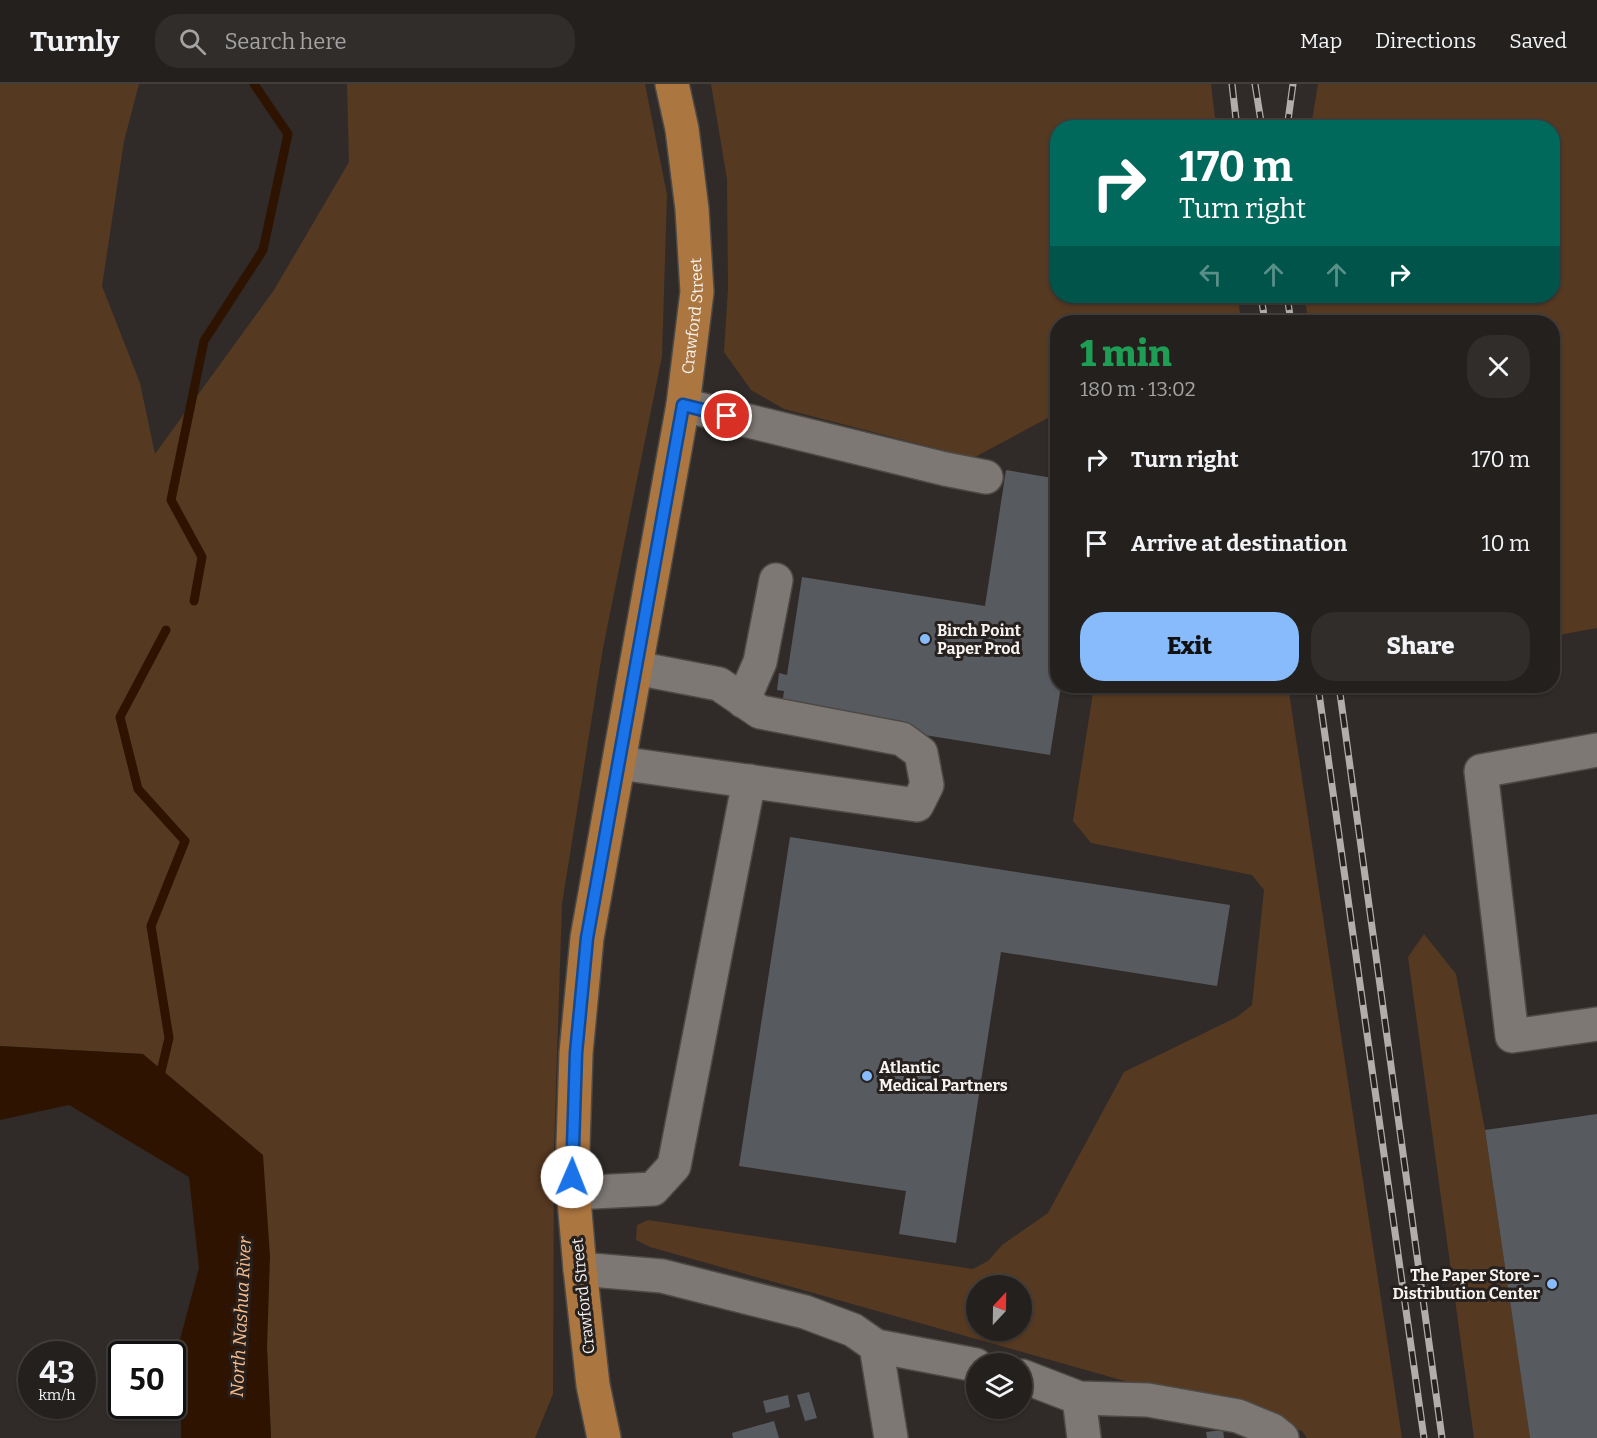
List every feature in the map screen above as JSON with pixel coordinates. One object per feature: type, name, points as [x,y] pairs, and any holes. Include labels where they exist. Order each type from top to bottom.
[{"type":"main road","name":"Crawford Street","points":[[604,1438],[593,1384],[573,1193],[576,1064],[587,938],[683,405],[697,291],[692,208],[682,129],[672,84]]},
{"type":"lane","points":[[683,405],[986,477]]},
{"type":"lane","points":[[743,701],[760,662],[776,580]]},
{"type":"lane","points":[[619,763],[917,805],[927,785],[921,753],[902,739],[760,712],[719,684],[636,668]]},
{"type":"lane","points":[[1597,750],[1481,771],[1512,1036],[1597,1024]]},
{"type":"lane","points":[[573,1193],[653,1189],[674,1166],[749,781]]},
{"type":"lane","points":[[580,1269],[662,1276],[805,1312],[854,1330],[876,1346],[966,1363]]},
{"type":"lane","points":[[876,1346],[891,1438]]},
{"type":"lane","points":[[1032,1380],[1079,1398],[1148,1400],[1238,1416],[1272,1430],[1282,1438]]},
{"type":"lane","points":[[1079,1398],[1083,1438]]},
{"type":"shaded area","points":[[0,84],[139,84],[124,141],[102,286],[140,383],[155,454],[274,290],[349,162],[347,84],[645,84],[667,195],[662,356],[603,648],[562,904],[554,1146],[553,1394],[535,1438],[271,1438],[267,1348],[143,1054],[0,1046]]},
{"type":"shaded area","points":[[711,84],[1211,84],[1215,120],[1050,120],[1050,303],[1239,303],[1240,315],[1050,315],[1050,417],[973,458],[784,409],[751,390],[724,352],[728,288],[727,179]]},
{"type":"shaded area","points":[[1318,84],[1597,84],[1597,628],[1560,635],[1560,315],[1308,315],[1305,303],[1560,303],[1560,120],[1312,120]]},
{"type":"shaded area","points":[[1093,693],[1289,693],[1402,1438],[1307,1438],[1302,1431],[983,1341],[1032,1341],[1032,1275],[966,1275],[966,1336],[650,1247],[636,1240],[637,1225],[648,1220],[973,1269],[988,1261],[1002,1245],[1048,1213],[1124,1072],[1237,1017],[1252,1005],[1264,890],[1252,875],[1091,843],[1073,821]]},
{"type":"shaded area","points":[[1424,934],[1456,974],[1485,1130],[1530,1438],[1474,1438],[1408,957]]},
{"type":"water","name":"North Nashua River","points":[[0,1046],[143,1054],[263,1155],[270,1256],[267,1348],[271,1438],[181,1438],[181,1419],[186,1419],[186,1341],[180,1341],[199,1268],[189,1177],[69,1105],[0,1120]]},
{"type":"building","name":"Birch Point Paper Prod","points":[[1006,470],[1050,478],[1050,693],[1060,693],[1050,755],[781,712],[784,691],[777,690],[779,673],[787,675],[802,577],[985,606]]},
{"type":"building","name":"Atlantic Medical Partners","points":[[790,837],[1230,905],[1217,986],[1001,952],[956,1243],[899,1234],[906,1191],[739,1166]]},
{"type":"building","name":"The Paper Store - Distribution Center","points":[[1597,1114],[1597,1438],[1530,1438],[1485,1130]]},
{"type":"building","points":[[809,1392],[817,1418],[805,1421],[797,1395]]},
{"type":"building","points":[[788,1395],[790,1407],[766,1413],[763,1401]]},
{"type":"building","points":[[774,1421],[779,1438],[733,1438],[732,1433]]},
{"type":"building","points":[[1223,1430],[1224,1438],[1207,1438],[1206,1432]]},
{"type":"waterway","points":[[194,601],[202,557],[171,500],[204,341],[263,250],[288,134],[254,84]]},
{"type":"waterway","points":[[159,1080],[169,1038],[151,926],[185,841],[138,789],[120,717],[166,630]]},
{"type":"railway","points":[[1232,84],[1236,120]]},
{"type":"railway","points":[[1255,84],[1261,120]]},
{"type":"railway","points":[[1288,120],[1293,84]]},
{"type":"railway","points":[[1262,303],[1264,315]]},
{"type":"railway","points":[[1288,303],[1290,315]]},
{"type":"railway","points":[[1319,693],[1424,1438]]},
{"type":"railway","points":[[1340,693],[1442,1438]]},
{"type":"place","name":"Birch Point Paper Prod","points":[[925,639]]},
{"type":"place","name":"Atlantic Medical Partners","points":[[867,1076]]},
{"type":"place","name":"The Paper Store - Distribution Center","points":[[1552,1284]]},
{"type":"route","points":[[572,1177],[576,1053],[587,938],[683,405],[727,416]]}]
